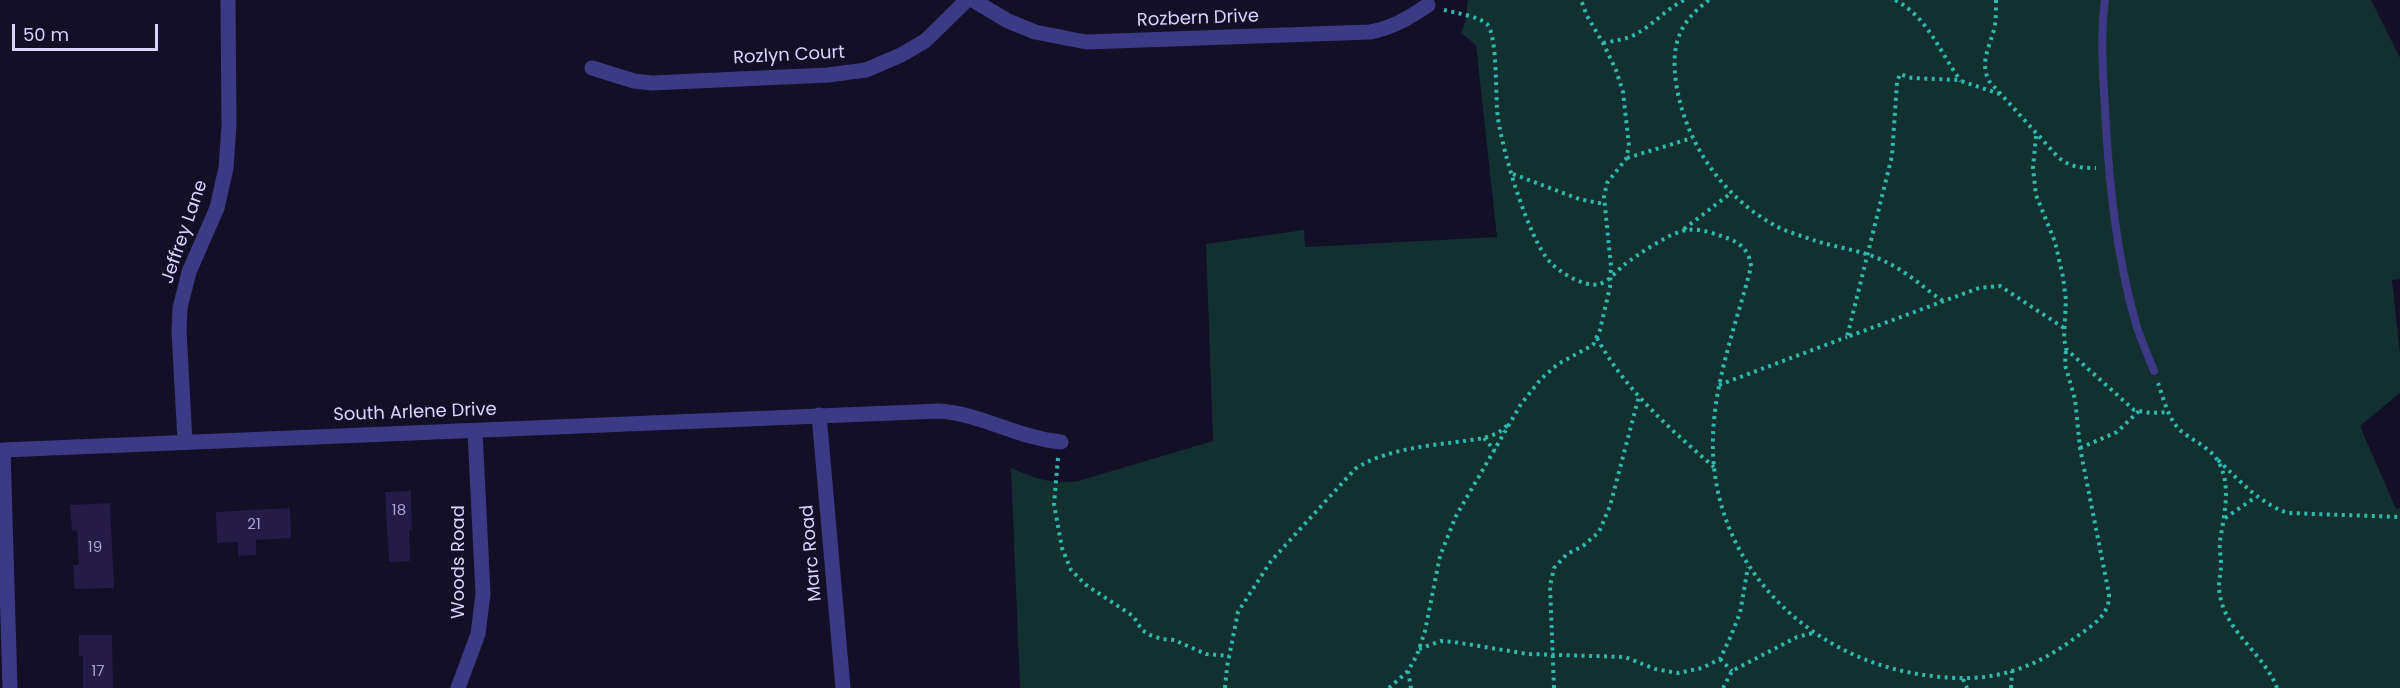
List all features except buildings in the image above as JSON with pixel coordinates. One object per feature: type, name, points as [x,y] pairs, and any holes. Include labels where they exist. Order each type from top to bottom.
[{"type":"street","name":"Jeffrey Lane","points":[[185,441],[179,331],[180,308],[189,272],[217,208],[226,168],[229,125],[228,0]]},
{"type":"street","name":"Rozlyn Court","points":[[592,68],[634,81],[652,82],[851,73],[886,63],[917,46],[938,30],[967,0]]},
{"type":"street","name":"Rozbern Drive","points":[[973,0],[1008,21],[1035,32],[1086,42],[1370,32],[1385,29],[1406,20],[1428,5]]},
{"type":"street","name":"South Arlene Drive","points":[[10,688],[2,449],[819,415],[950,412],[971,416],[1023,436],[1061,442]]},
{"type":"street","name":"Marc Road","points":[[819,415],[843,688]]},
{"type":"street","name":"Woods Road","points":[[458,688],[482,618],[483,594],[475,431]]},
{"type":"lane","points":[[2105,0],[2102,41],[2109,168],[2123,272],[2136,325],[2154,371]]},
{"type":"path","points":[[1389,688],[1408,671],[1419,649],[1440,556],[1456,516],[1521,404],[1541,379],[1558,364],[1593,345],[1600,330],[1610,277],[1604,204],[1607,183],[1626,159],[1629,146],[1623,92],[1616,70],[1581,0]]},
{"type":"path","points":[[1603,43],[1630,37],[1646,28],[1664,11],[1684,0]]},
{"type":"path","points":[[1709,0],[1683,24],[1676,44],[1674,68],[1679,99],[1692,138],[1723,185],[1740,202],[1775,225],[1887,262],[1943,302]]},
{"type":"path","points":[[1895,0],[1911,8],[1925,24],[1948,64],[1961,81]]},
{"type":"path","points":[[1996,0],[1995,25],[1984,62],[1984,71],[1989,81],[2036,136],[2067,164],[2079,168],[2109,168]]},
{"type":"path","points":[[1428,5],[1486,23],[1490,30],[1494,45],[1497,116],[1502,146],[1544,256],[1556,268],[1587,284],[1599,284],[1628,263],[1682,231],[1731,192]]},
{"type":"path","points":[[1847,337],[1892,156],[1897,82],[1900,74],[1912,78],[1961,81],[2000,94]]},
{"type":"path","points":[[1682,231],[1703,231],[1731,239],[1743,247],[1750,256],[1751,267],[1719,385],[1715,409],[1714,467],[1728,528],[1749,566],[1775,599],[1813,633],[1864,660],[1903,672],[1963,679],[2012,671],[2040,661],[2058,651],[2097,621],[2106,612],[2109,603],[2080,448],[2075,399],[2065,365],[2066,300],[2063,277],[2055,242],[2036,195],[2033,168],[2036,136]]},
{"type":"path","points":[[1626,159],[1692,138]]},
{"type":"path","points":[[1512,174],[1579,199],[1604,204]]},
{"type":"path","points":[[1719,385],[1979,288],[2000,286],[2064,328]]},
{"type":"path","points":[[1596,338],[1610,363],[1639,396],[1672,430],[1714,467]]},
{"type":"path","points":[[2066,349],[2134,410],[2151,413],[2169,412]]},
{"type":"path","points":[[2154,371],[2177,428],[2217,460],[2256,497],[2270,506],[2288,513],[2400,517]]},
{"type":"path","points":[[1554,688],[1550,586],[1554,568],[1568,554],[1582,546],[1599,531],[1610,506],[1639,396]]},
{"type":"path","points":[[2080,448],[2117,432],[2140,411]]},
{"type":"path","points":[[1225,688],[1238,612],[1271,561],[1355,470],[1370,460],[1392,453],[1484,438],[1498,433],[1511,422]]},
{"type":"path","points":[[1484,438],[1495,451]]},
{"type":"path","points":[[1061,442],[1054,485],[1054,504],[1062,548],[1071,570],[1086,585],[1133,616],[1142,630],[1150,635],[1174,640],[1206,654],[1229,656]]},
{"type":"path","points":[[2217,460],[2223,477],[2226,511],[2219,544],[2221,602],[2236,632],[2265,667],[2277,688]]},
{"type":"path","points":[[2225,519],[2256,497]]},
{"type":"path","points":[[1419,649],[1441,641],[1528,654],[1625,657],[1655,669],[1678,673],[1702,668],[1720,659],[1740,613],[1749,566]]},
{"type":"path","points":[[1723,688],[1732,671],[1797,637],[1813,633]]},
{"type":"path","points":[[1720,659],[1732,671]]},
{"type":"path","points":[[1408,671],[1411,688]]},
{"type":"path","points":[[2011,688],[2012,671]]},
{"type":"path","points":[[1963,679],[1967,688]]},
{"type":"green space","points":[[1468,0],[2371,0],[2400,58],[2400,279],[2392,280],[2400,354],[2400,393],[2360,426],[2396,509],[2400,508],[2400,688],[1020,688],[1011,468],[1043,480],[1078,481],[1213,441],[1206,244],[1304,230],[1305,247],[1497,237],[1476,45],[1461,33],[1465,23]]}]
